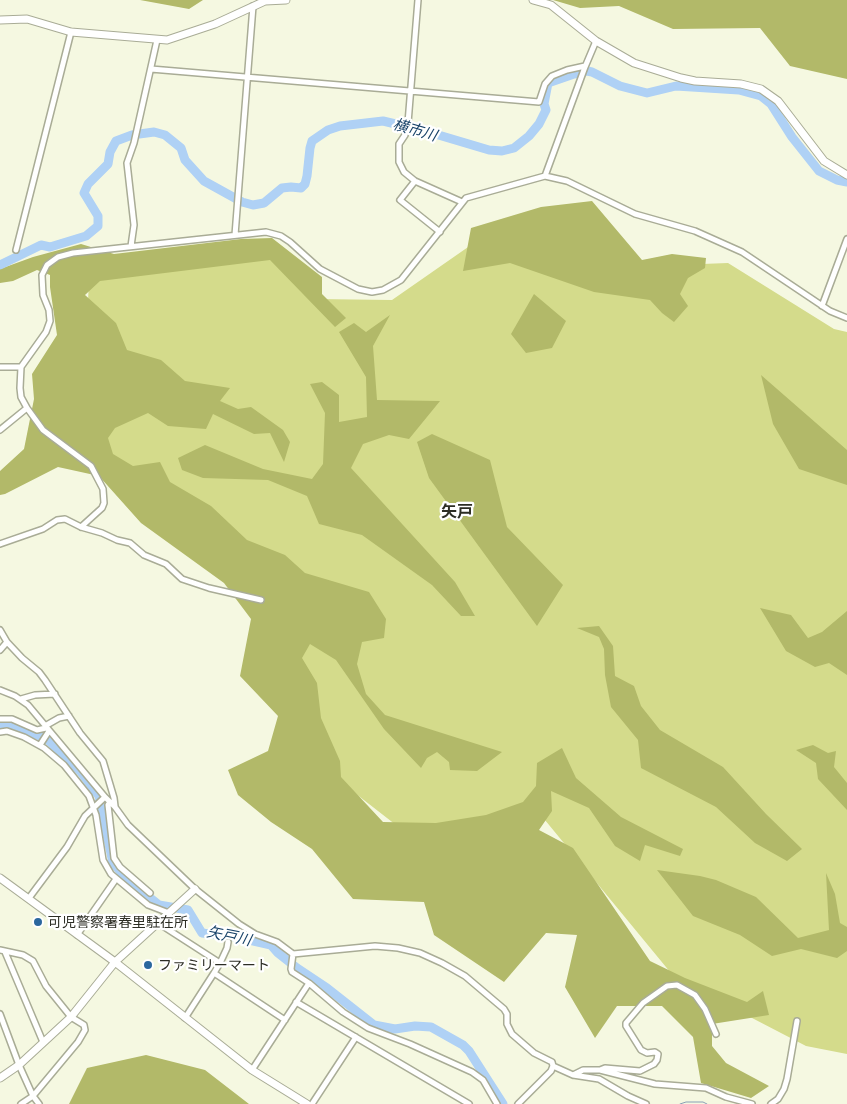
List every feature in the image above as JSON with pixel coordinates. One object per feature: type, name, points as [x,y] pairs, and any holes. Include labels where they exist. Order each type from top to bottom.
[{"type":"street","points":[[0,20],[35,20],[71,32],[167,40],[215,24],[265,1],[286,0]]},
{"type":"street","points":[[418,0],[412,92],[408,123],[405,135],[399,144],[399,162],[404,172],[415,181],[462,202]]},
{"type":"street","points":[[533,0],[551,5],[596,41],[634,62],[695,81],[741,84],[761,89],[778,101],[824,162],[847,176]]},
{"type":"street","points":[[236,235],[254,6]]},
{"type":"street","points":[[16,250],[71,32]]},
{"type":"street","points":[[131,246],[134,225],[127,163],[134,143],[157,40]]},
{"type":"street","points":[[545,176],[580,78],[596,41]]},
{"type":"street","points":[[151,69],[539,102],[544,84],[552,76],[567,70],[585,67]]},
{"type":"street","points":[[81,527],[102,508],[104,503],[103,489],[91,466],[43,430],[26,408],[20,388],[21,367],[46,332],[50,321],[42,285],[42,275],[47,265],[58,257],[73,253],[131,246],[266,232],[281,236],[290,242],[320,269],[358,288],[372,292],[392,287],[401,280],[462,202],[473,195],[545,176],[567,181],[635,214],[695,231],[742,252],[836,315],[847,318]]},
{"type":"street","points":[[415,181],[400,200],[440,232]]},
{"type":"street","points":[[822,306],[847,239]]},
{"type":"street","points":[[0,367],[21,367]]},
{"type":"street","points":[[0,430],[26,408]]},
{"type":"street","points":[[0,544],[43,529],[57,520],[65,519],[81,527],[130,543],[144,555],[166,564],[182,579],[209,588],[261,600]]},
{"type":"street","points":[[0,630],[7,642],[39,672],[80,733],[103,761],[115,807]]},
{"type":"street","points":[[0,650],[7,642]]},
{"type":"street","points":[[0,690],[21,699],[28,705],[115,807],[128,825],[195,889],[239,924],[256,934],[277,942],[293,954],[375,946],[398,948],[420,953],[450,967],[492,997],[504,1008],[507,1014],[507,1024],[512,1034],[534,1053],[552,1062],[553,1066],[573,1075],[599,1079],[646,1104]]},
{"type":"street","points":[[21,699],[35,695],[55,694]]},
{"type":"street","points":[[40,745],[47,728],[59,718],[69,716]]},
{"type":"street","points":[[0,718],[12,719],[37,730],[47,728]]},
{"type":"street","points":[[0,732],[7,731],[40,745],[64,765],[86,791],[96,814],[103,860],[111,874],[148,905],[169,913]]},
{"type":"street","points":[[29,898],[67,847],[85,816],[105,797]]},
{"type":"street","points":[[110,802],[108,805],[114,858],[120,867],[150,894]]},
{"type":"street","points":[[0,878],[115,962],[252,1070],[307,1104]]},
{"type":"street","points":[[77,934],[116,879]]},
{"type":"street","points":[[0,1078],[19,1065],[72,1017],[115,962],[195,889]]},
{"type":"street","points":[[158,922],[220,963]]},
{"type":"street","points":[[185,1018],[220,963],[228,942]]},
{"type":"street","points":[[3,951],[23,955],[33,961],[46,986],[72,1017],[84,1025],[84,1033],[33,1096],[20,1104]]},
{"type":"street","points":[[3,951],[43,1042]]},
{"type":"street","points":[[293,954],[290,969],[292,972],[309,983],[343,1012],[368,1028],[410,1044],[472,1072],[483,1080],[497,1104]]},
{"type":"street","points":[[214,973],[285,1020]]},
{"type":"street","points":[[252,1070],[309,983]]},
{"type":"street","points":[[600,1070],[609,1067],[640,1071],[657,1060],[658,1054],[655,1052],[647,1053],[641,1050],[626,1023],[643,1004],[667,986],[677,985],[695,995],[705,1009],[716,1034]]},
{"type":"street","points":[[296,1002],[469,1104]]},
{"type":"street","points":[[0,1014],[19,1065],[33,1096],[39,1104]]},
{"type":"street","points":[[771,1104],[778,1099],[788,1079],[797,1021]]},
{"type":"street","points":[[312,1104],[356,1037]]},
{"type":"street","points":[[518,1104],[551,1071],[553,1066]]},
{"type":"street","points":[[573,1075],[584,1070],[600,1070],[655,1084],[706,1088],[752,1104]]},
{"type":"green space","points":[[140,0],[203,0],[189,9]]},
{"type":"green space","points":[[553,0],[847,0],[847,79],[790,66],[760,28],[673,29],[619,6],[580,8]]},
{"type":"green space","points":[[592,201],[642,260],[672,254],[706,258],[705,268],[688,278],[680,294],[688,306],[674,322],[650,300],[594,292],[510,263],[463,271],[471,228],[541,207]]},
{"type":"green space","points":[[272,238],[322,277],[322,294],[346,318],[335,327],[270,260],[100,281],[85,295],[116,323],[127,350],[161,360],[185,381],[230,388],[220,401],[238,409],[251,407],[283,430],[290,442],[284,462],[270,433],[254,434],[213,414],[206,429],[168,426],[148,413],[115,428],[108,438],[113,454],[133,466],[160,462],[170,482],[211,506],[247,540],[285,555],[305,573],[369,592],[386,619],[384,638],[362,642],[357,664],[366,694],[385,715],[502,752],[477,771],[450,770],[449,762],[437,752],[427,758],[421,768],[384,729],[336,660],[310,644],[302,658],[317,683],[321,718],[340,761],[341,777],[383,822],[436,823],[486,815],[523,802],[536,786],[537,763],[562,748],[576,778],[621,817],[683,849],[680,856],[645,845],[640,861],[615,846],[589,808],[551,791],[552,811],[539,830],[573,848],[650,961],[685,978],[747,1002],[763,991],[769,1015],[712,1024],[712,1046],[726,1063],[769,1086],[751,1098],[701,1083],[693,1037],[662,1006],[617,1006],[595,1038],[565,987],[577,935],[546,933],[504,982],[434,935],[424,902],[353,899],[312,849],[271,822],[238,795],[228,770],[268,751],[278,716],[240,676],[251,619],[224,583],[141,523],[99,476],[58,467],[0,495],[0,471],[24,449],[34,399],[32,374],[57,335],[50,275],[37,270],[13,281],[0,283],[0,269],[33,257],[81,244],[114,254],[241,239]]},
{"type":"green space","points":[[471,245],[596,268],[728,263],[834,329],[847,332],[847,1054],[806,1046],[675,978],[540,814],[414,839],[315,762],[289,642],[83,434],[89,277],[272,255],[315,299],[392,300]]},
{"type":"green space","points":[[534,294],[566,321],[552,348],[526,353],[511,334]]},
{"type":"green space","points":[[390,315],[373,346],[377,400],[440,401],[409,439],[389,435],[363,444],[351,468],[455,582],[475,616],[461,616],[432,585],[362,535],[319,524],[307,496],[268,480],[203,478],[182,470],[178,458],[205,445],[263,469],[312,479],[323,464],[325,413],[310,384],[322,382],[339,395],[339,422],[367,417],[366,377],[339,332],[354,323],[366,332]]},
{"type":"green space","points":[[761,375],[847,450],[847,485],[799,469],[773,424]]},
{"type":"green space","points":[[432,434],[490,460],[507,527],[563,585],[537,626],[429,478],[417,442]]},
{"type":"green space","points":[[760,608],[791,615],[808,638],[822,632],[847,611],[847,675],[829,663],[815,667],[786,651]]},
{"type":"green space","points":[[599,626],[613,646],[615,676],[634,686],[641,706],[660,730],[723,767],[766,814],[802,849],[787,861],[755,843],[716,807],[641,768],[638,740],[611,707],[605,675],[604,649],[599,637],[577,628]]},
{"type":"green space","points":[[813,745],[828,753],[836,751],[834,767],[847,783],[847,810],[818,779],[816,763],[796,750]]},
{"type":"green space","points":[[657,870],[716,880],[756,897],[798,938],[829,930],[826,873],[835,894],[840,923],[847,927],[847,951],[837,958],[801,949],[772,956],[740,935],[693,916]]},
{"type":"green space","points":[[146,1055],[205,1070],[249,1104],[69,1104],[87,1068]]},
{"type":"waterway","name":"横市川","points":[[0,265],[41,245],[50,247],[86,236],[98,226],[98,216],[84,193],[88,184],[108,164],[110,152],[116,141],[132,135],[154,132],[165,135],[181,148],[185,160],[204,181],[242,202],[253,205],[264,203],[282,188],[301,188],[305,184],[307,176],[312,141],[328,130],[340,126],[383,121],[489,150],[502,151],[514,148],[529,136],[539,124],[546,110],[544,104],[548,83],[587,71],[620,86],[647,93],[676,86],[739,90],[761,96],[771,104],[792,137],[819,171],[837,180],[847,182]]},
{"type":"waterway","name":"矢戸川","points":[[0,725],[14,725],[47,739],[81,772],[99,796],[113,863],[129,881],[159,905],[188,910],[202,933],[236,937],[271,945],[297,968],[327,988],[374,1025],[395,1029],[415,1026],[431,1027],[463,1045],[469,1051],[503,1104]]},
{"type":"waterway","points":[[680,1104],[686,1102],[703,1102],[707,1104]]},
{"type":"place","name":"可児警察署春里駐在所","points":[[38,922]]},
{"type":"place","name":"ファミリーマート","points":[[148,965]]},
{"type":"district","name":"矢戸","points":[[457,512]]}]
